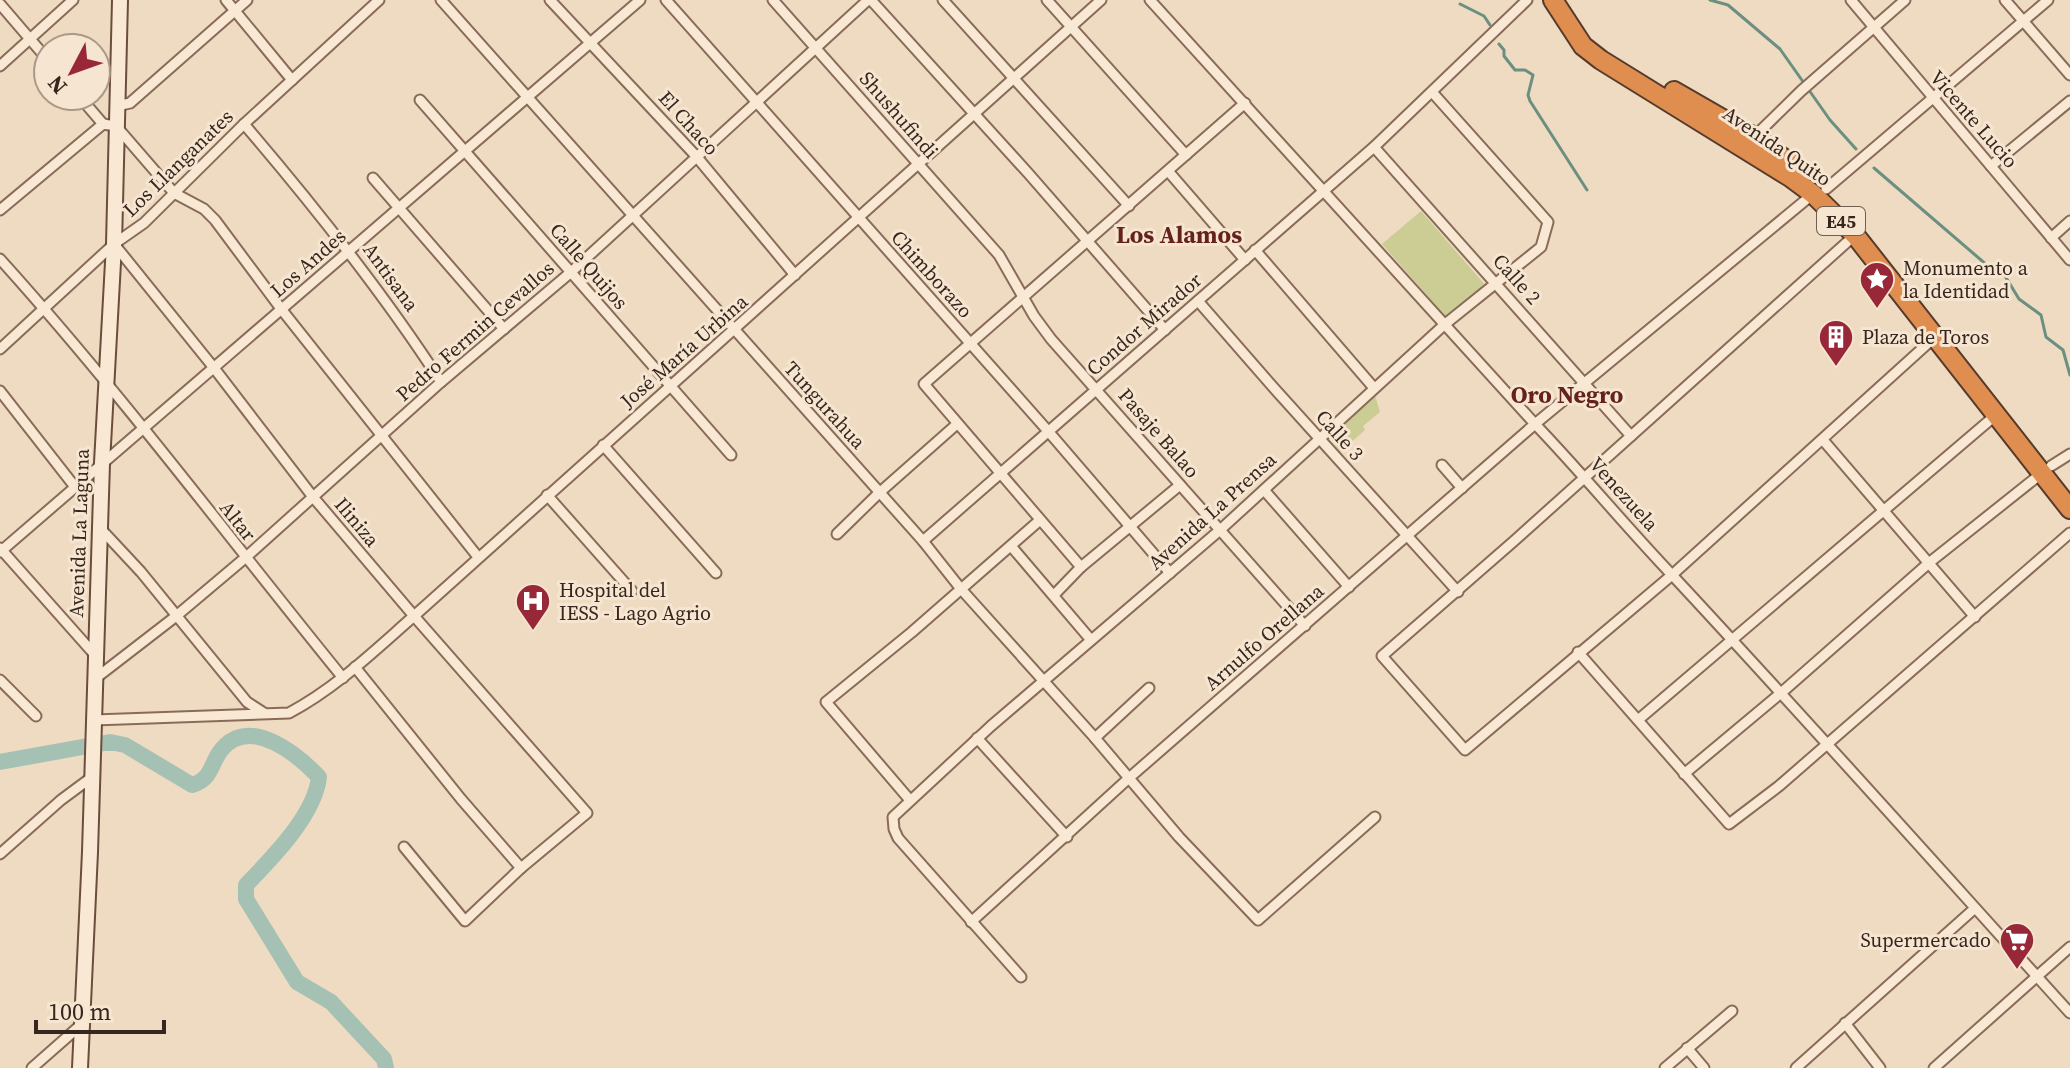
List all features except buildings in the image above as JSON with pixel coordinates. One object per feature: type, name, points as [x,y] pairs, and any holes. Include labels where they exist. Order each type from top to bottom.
[{"type":"highway","name":"Avenida Quito","points":[[1553,0],[1583,46],[1601,60],[1820,192],[1997,414],[2046,470],[2070,491]]},
{"type":"highway","name":"Avenida Quito","points":[[1565,0],[1578,25],[1608,53],[1754,137],[1874,240],[2046,470],[2070,509]]},
{"type":"street","points":[[0,66],[73,0]]},
{"type":"street","name":"Avenida La Laguna","points":[[80,1068],[102,463],[114,244],[110,125],[117,106],[120,0]]},
{"type":"street","points":[[226,0],[292,80]]},
{"type":"street","points":[[117,106],[130,103],[247,0]]},
{"type":"street","name":"Los Llanganates","points":[[0,349],[114,244],[144,223],[244,124],[379,0]]},
{"type":"street","name":"Tungurahua","points":[[441,0],[923,541],[961,589],[1179,837],[1258,920],[1375,817]]},
{"type":"street","name":"El Chaco","points":[[550,0],[696,156],[795,275]]},
{"type":"street","name":"Los Andes","points":[[1,550],[640,0]]},
{"type":"street","name":"Chimborazo","points":[[666,0],[1170,573]]},
{"type":"street","name":"Shushufindi","points":[[773,0],[999,255]]},
{"type":"street","points":[[870,0],[1028,173],[1165,330]]},
{"type":"street","name":"Pedro Fermin Cevallos","points":[[95,679],[245,558],[441,382],[570,273],[870,0]]},
{"type":"street","points":[[943,0],[1129,206]]},
{"type":"street","points":[[1047,0],[1186,155]]},
{"type":"street","name":"José María Urbina","points":[[264,713],[289,713],[343,678],[735,331],[1101,0]]},
{"type":"street","name":"Venezuela","points":[[1150,0],[2070,1013]]},
{"type":"street","name":"Condor Mirador","points":[[923,541],[1374,147],[1527,0]]},
{"type":"street","name":"Vicente Lucio","points":[[1851,0],[2070,260]]},
{"type":"street","points":[[1754,137],[1801,91],[1905,0]]},
{"type":"street","points":[[2005,0],[2070,75]]},
{"type":"street","name":"Arnulfo Orellana","points":[[971,922],[1129,778],[1535,424],[1820,192],[2048,0]]},
{"type":"street","points":[[0,4],[32,41]]},
{"type":"street","name":"Avenida La Prensa","points":[[971,922],[898,838],[892,822],[895,813],[977,738],[1220,530],[1444,325],[1541,247],[1548,222],[1432,92]]},
{"type":"street","name":"Calle Quijos","points":[[420,100],[731,455]]},
{"type":"street","points":[[1991,166],[2070,101]]},
{"type":"street","points":[[1081,567],[924,384],[1245,103]]},
{"type":"street","points":[[96,112],[174,193],[204,209],[215,220],[381,437],[478,557]]},
{"type":"street","name":"Antisana","points":[[244,124],[350,251],[401,320],[441,382]]},
{"type":"street","points":[[0,210],[110,125]]},
{"type":"street","name":"Calle 2","points":[[1374,147],[1631,436]]},
{"type":"street","points":[[1168,171],[1245,260]]},
{"type":"street","points":[[373,178],[504,329]]},
{"type":"street","points":[[2051,238],[2070,221]]},
{"type":"street","points":[[1855,235],[1458,592],[1382,656],[1465,750],[1672,575],[1935,337]]},
{"type":"street","name":"Iliniza","points":[[114,244],[313,497],[587,813],[521,868]]},
{"type":"street","points":[[1255,250],[1374,388]]},
{"type":"street","name":"Pasaje Balao","points":[[999,255],[1051,339],[1305,626]]},
{"type":"street","name":"Altar","points":[[0,259],[45,309],[343,678]]},
{"type":"street","name":"Calle 3","points":[[1198,301],[1458,592]]},
{"type":"street","points":[[0,391],[75,487]]},
{"type":"street","points":[[1638,720],[1997,414]]},
{"type":"street","points":[[837,534],[957,424]]},
{"type":"street","points":[[1823,440],[1975,617]]},
{"type":"street","points":[[603,445],[716,573]]},
{"type":"street","points":[[1684,774],[1930,562],[2070,454]]},
{"type":"street","points":[[1442,465],[1462,488]]},
{"type":"street","points":[[1054,595],[1081,567],[1180,485]]},
{"type":"street","points":[[1264,490],[1349,587]]},
{"type":"street","points":[[547,495],[632,591]]},
{"type":"street","points":[[909,799],[826,702],[1040,520]]},
{"type":"street","points":[[100,528],[141,572],[247,702],[264,713]]},
{"type":"street","points":[[1578,652],[1729,824],[1779,786],[2070,533]]},
{"type":"street","points":[[1011,546],[1091,640]]},
{"type":"street","points":[[1,550],[95,655]]},
{"type":"street","points":[[355,667],[521,868],[465,921],[404,847]]},
{"type":"street","points":[[0,680],[36,716]]},
{"type":"street","points":[[1095,738],[1149,688]]},
{"type":"street","points":[[94,726],[264,713]]},
{"type":"street","points":[[977,738],[1067,837]]},
{"type":"street","points":[[0,854],[92,770]]},
{"type":"street","points":[[1796,1068],[1974,909]]},
{"type":"street","points":[[971,922],[1021,977]]},
{"type":"street","points":[[1934,1068],[2070,947]]},
{"type":"street","points":[[1665,1068],[1732,1011]]},
{"type":"street","points":[[1845,1023],[1880,1068]]},
{"type":"street","points":[[32,1068],[82,1024]]},
{"type":"street","points":[[1687,1048],[1704,1068]]},
{"type":"green space","points":[[1421,211],[1486,286],[1448,319],[1382,244]]},
{"type":"green space","points":[[1374,392],[1380,412],[1340,452],[1329,437],[1353,417],[1350,413]]},
{"type":"waterway","points":[[1710,0],[1728,5],[1780,49],[1830,120],[1856,149]]},
{"type":"waterway","points":[[1460,4],[1484,16],[1490,25]]},
{"type":"waterway","points":[[1499,44],[1515,70],[1525,70],[1533,75],[1528,95],[1530,101],[1587,190]]},
{"type":"waterway","points":[[1874,168],[1988,266],[2005,276],[2019,299],[2041,315],[2046,337],[2063,350],[2070,375]]},
{"type":"waterway","points":[[0,762],[110,742],[125,745],[192,785],[208,775],[222,749],[233,740],[246,736],[273,742],[299,759],[319,777],[316,791],[291,835],[246,885],[246,899],[297,982],[331,1002],[384,1059],[386,1068]]},
{"type":"place","name":"Monumento a la Identidad","points":[[1877,310]]},
{"type":"place","name":"Plaza de Toros","points":[[1836,368]]},
{"type":"place","name":"Hospital del IESS - Lago Agrio","points":[[533,632]]},
{"type":"place","name":"Supermercado","points":[[2017,971]]},
{"type":"district","name":"Los Alamos","points":[[1179,234]]},
{"type":"district","name":"Oro Negro","points":[[1567,394]]}]
